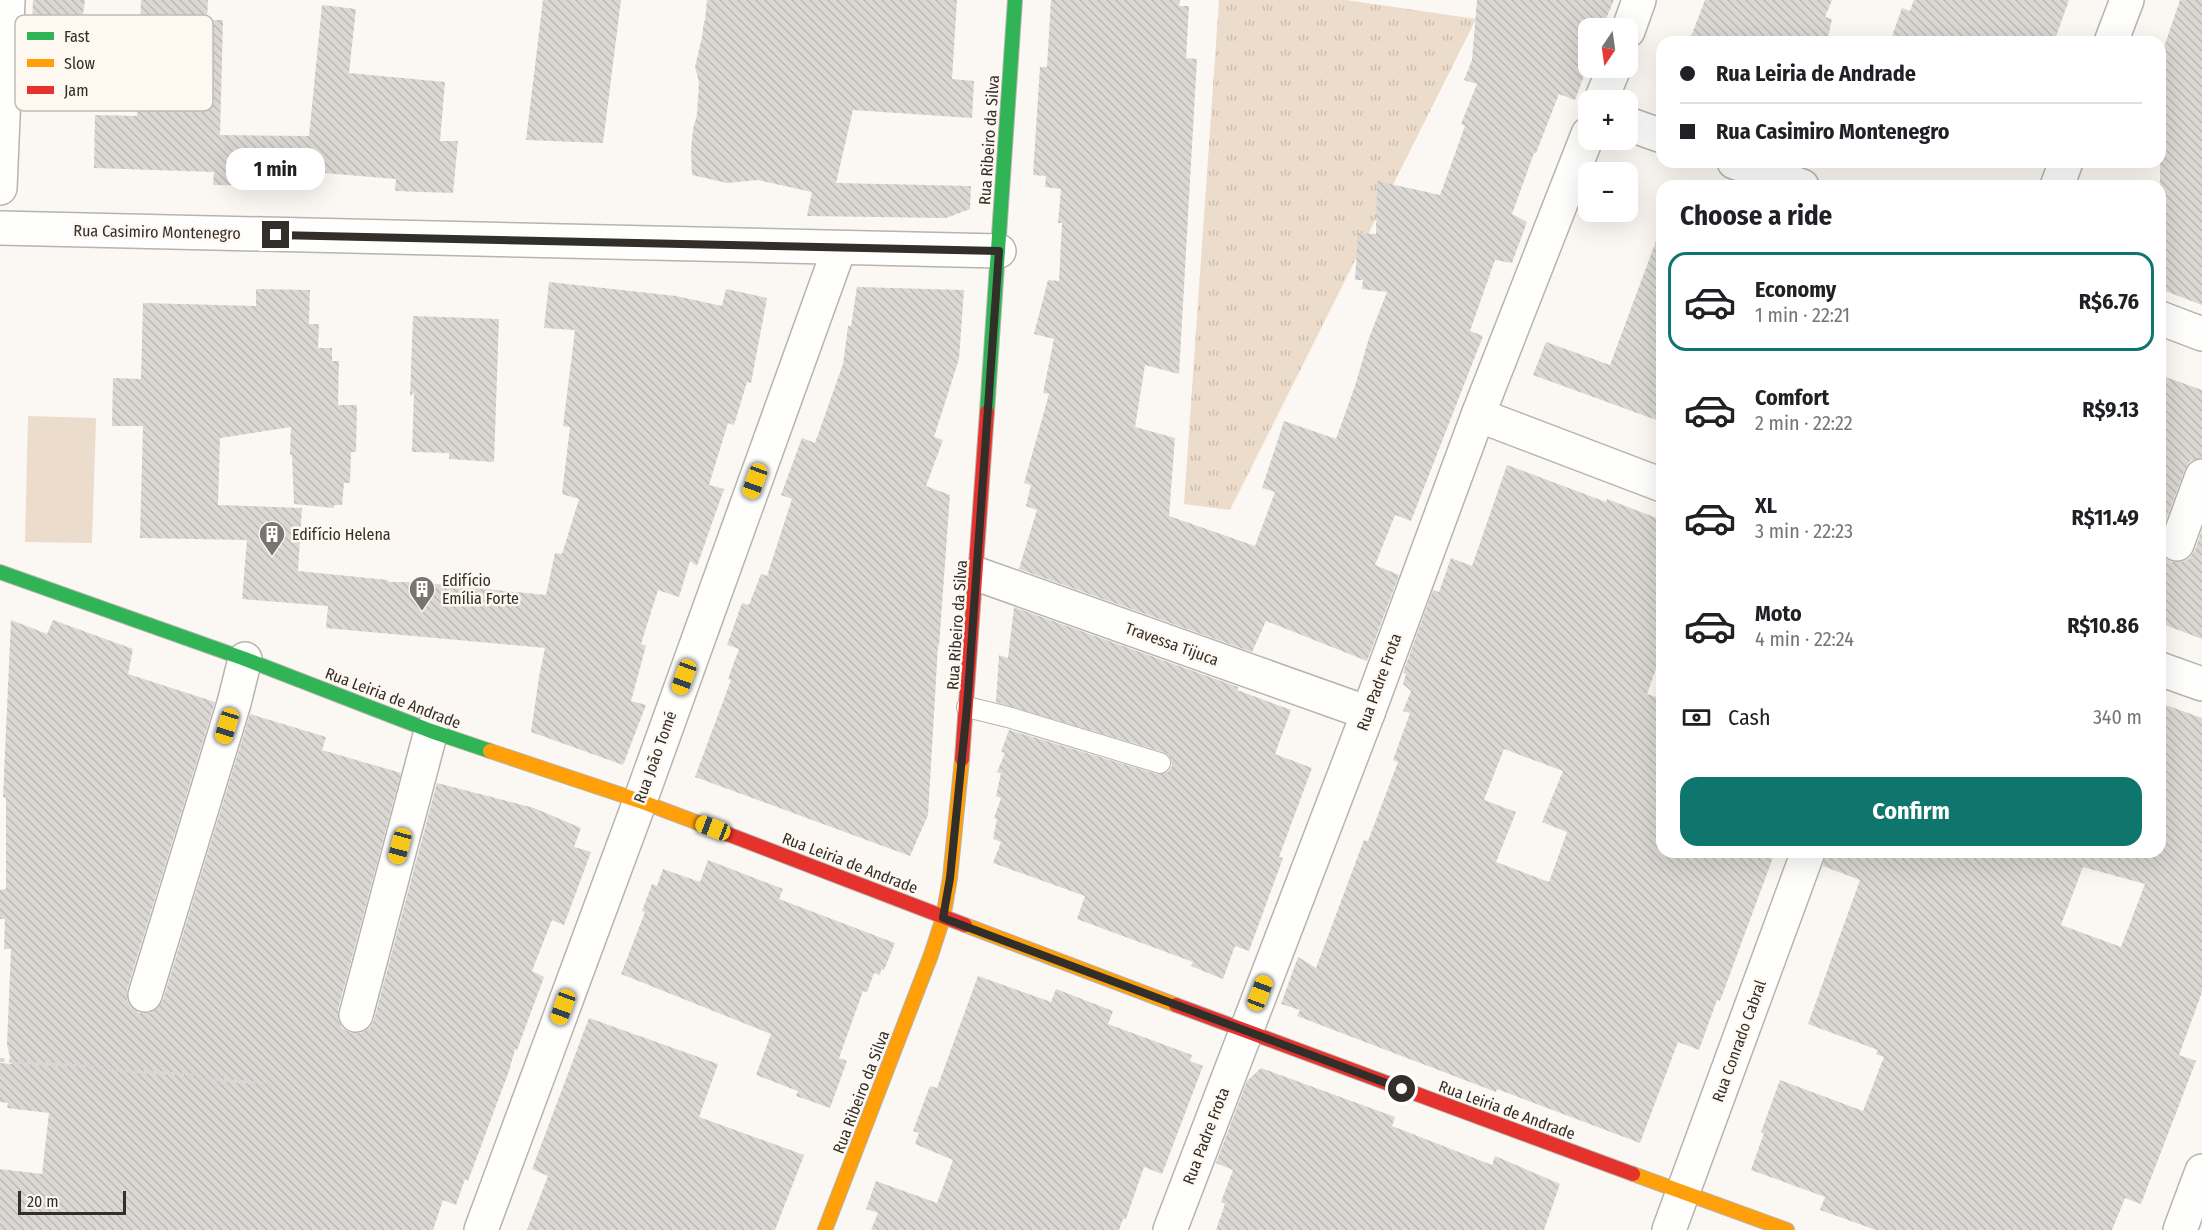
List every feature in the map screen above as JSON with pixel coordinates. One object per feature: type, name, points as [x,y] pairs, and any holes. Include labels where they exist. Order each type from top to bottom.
[{"type":"street","points":[[0,188],[8,0]]},
{"type":"street","name":"Rua Ribeiro da Silva","points":[[825,1230],[932,955],[943,918],[950,878],[967,707],[977,574],[1015,0]]},
{"type":"street","points":[[1633,18],[1639,0]]},
{"type":"street","points":[[2113,36],[2127,0]]},
{"type":"street","points":[[1638,128],[1656,134]]},
{"type":"street","name":"Rua Padre Frota","points":[[1170,1230],[1368,713],[1478,415],[1582,150]]},
{"type":"street","points":[[1751,168],[1785,180]]},
{"type":"street","name":"Rua Casimiro Montenegro","points":[[0,228],[999,251]]},
{"type":"street","name":"Rua João Tomé","points":[[481,1230],[839,249]]},
{"type":"street","points":[[2166,320],[2202,334]]},
{"type":"street","points":[[1478,415],[1656,483]]},
{"type":"street","points":[[2177,544],[2202,476]]},
{"type":"street","name":"Rua Leiria de Andrade","points":[[0,572],[245,659],[431,731],[639,801],[1245,1031],[1787,1230]]},
{"type":"street","name":"Travessa Tijuca","points":[[977,574],[1368,713]]},
{"type":"street","points":[[145,995],[234,703],[245,659]]},
{"type":"street","points":[[2166,671],[2202,684]]},
{"type":"street","points":[[356,1015],[431,731]]},
{"type":"street","name":"Rua Conrado Cabral","points":[[1669,1230],[1806,858]]},
{"type":"street","points":[[2180,1230],[2202,1171]]},
{"type":"lane","points":[[967,707],[1008,717],[1160,763]]},
{"type":"path","points":[[0,1060],[196,1076],[274,1086]]},
{"type":"green space","points":[[1219,0],[1346,0],[1476,19],[1230,510],[1184,504]]},
{"type":"green space","points":[[28,416],[96,418],[92,543],[25,542]]},
{"type":"building","points":[[33,0],[85,0],[83,15],[32,15]]},
{"type":"building","points":[[141,0],[208,0],[207,15],[140,15]]},
{"type":"building","points":[[543,0],[621,0],[603,143],[526,140]]},
{"type":"building","points":[[707,0],[957,0],[952,79],[974,81],[972,118],[853,110],[836,183],[971,186],[970,209],[946,218],[807,216],[812,192],[758,180],[727,183],[692,175],[691,149],[697,115],[699,82],[695,67]]},
{"type":"building","points":[[1051,0],[1180,0],[1179,6],[1189,6],[1186,58],[1197,59],[1179,374],[1145,365],[1135,427],[1175,438],[1169,516],[1255,546],[1275,492],[1262,488],[1284,421],[1336,439],[1369,338],[1387,292],[1362,289],[1363,280],[1355,280],[1358,233],[1376,234],[1377,181],[1440,195],[1465,126],[1461,124],[1477,84],[1464,80],[1472,60],[1477,0],[1614,0],[1606,18],[1578,18],[1578,78],[1583,78],[1575,100],[1559,94],[1512,214],[1527,222],[1512,263],[1495,260],[1470,331],[1483,336],[1411,521],[1395,515],[1375,565],[1399,575],[1367,661],[1266,621],[1252,652],[1019,569],[1037,510],[1026,506],[1031,485],[1024,483],[1049,394],[1043,393],[1054,339],[1034,334],[1048,280],[1059,281],[1062,223],[1058,223],[1061,189],[1045,187],[1046,176],[1033,175],[1040,67],[1047,67]]},
{"type":"building","points":[[1705,0],[1832,0],[1825,17],[1832,19],[1828,36],[1691,36]]},
{"type":"building","points":[[1914,0],[2069,0],[2056,36],[1892,36],[1902,8],[1910,11]]},
{"type":"building","points":[[2180,0],[2202,0],[2202,305],[2166,291],[2166,180],[2160,180],[2160,168],[2166,168],[2166,41]]},
{"type":"building","points":[[322,5],[356,9],[349,73],[445,82],[440,141],[458,141],[453,193],[395,191],[396,179],[300,171],[296,186],[213,185],[214,172],[94,168],[95,115],[137,116],[137,111],[213,111],[213,20],[223,20],[220,135],[309,136]]},
{"type":"building","points":[[1656,241],[1656,420],[1533,375],[1546,342],[1610,365]]},
{"type":"building","points":[[549,282],[676,296],[722,306],[726,289],[767,298],[751,383],[747,382],[734,425],[728,423],[709,485],[724,489],[697,566],[690,561],[679,597],[658,590],[641,644],[646,646],[631,701],[646,705],[623,765],[531,732],[545,648],[326,628],[328,606],[242,599],[247,540],[140,538],[143,426],[112,426],[113,378],[141,379],[143,303],[256,306],[256,289],[310,290],[309,324],[319,324],[318,348],[332,348],[332,361],[339,361],[338,405],[357,405],[356,452],[351,452],[350,483],[344,483],[342,505],[334,505],[334,508],[294,504],[292,455],[290,455],[291,427],[220,438],[218,505],[302,508],[298,571],[388,580],[388,582],[416,582],[546,595],[555,553],[562,554],[579,499],[562,494],[570,427],[563,426],[575,330],[544,328]]},
{"type":"building","points":[[857,287],[964,290],[959,359],[934,437],[943,440],[926,486],[950,495],[928,815],[910,856],[695,777],[731,680],[728,679],[739,649],[727,645],[742,603],[749,605],[761,574],[767,576],[792,499],[781,495],[802,438],[815,443],[843,364],[848,326],[851,326]]},
{"type":"building","points":[[413,316],[499,319],[494,462],[449,459],[449,453],[412,452],[414,392],[410,397]]},
{"type":"building","points":[[2166,377],[2202,390],[2202,458],[2190,461],[2166,520]]},
{"type":"building","points":[[1507,465],[1606,502],[1607,499],[1656,518],[1656,669],[1647,694],[1656,697],[1656,858],[1773,858],[1720,1001],[1717,1000],[1699,1050],[1678,1042],[1640,1143],[1497,1089],[1496,1092],[1297,1016],[1300,1010],[1281,1004],[1298,957],[1316,968],[1364,840],[1368,841],[1398,762],[1393,760],[1410,713],[1403,711],[1411,691],[1403,684],[1406,674],[1403,673],[1433,590],[1439,592],[1451,558],[1472,566]],"holes":[[[1504,749],[1563,771],[1542,822],[1567,832],[1549,882],[1496,862],[1516,812],[1484,800]]]},
{"type":"building","points":[[2202,530],[2202,639],[2166,625],[2166,558],[2171,562],[2181,562],[2189,559]]},
{"type":"building","points":[[1014,607],[1238,687],[1237,690],[1291,710],[1275,754],[1312,768],[1279,857],[1283,858],[1249,951],[1235,946],[1223,979],[1191,966],[1193,962],[1077,919],[1085,896],[993,863],[1001,842],[993,839],[997,819],[994,818],[1001,798],[996,796],[1001,773],[997,772],[1005,753],[1001,752],[1009,730],[1157,774],[1168,772],[1172,766],[1169,755],[1163,752],[996,702],[999,655],[1008,658]]},
{"type":"building","points":[[11,620],[47,634],[53,620],[133,649],[128,674],[215,702],[127,990],[127,1000],[131,1007],[139,1013],[150,1013],[158,1008],[163,1000],[250,714],[326,737],[322,750],[401,773],[338,1010],[338,1020],[342,1028],[351,1033],[361,1033],[370,1028],[374,1020],[437,783],[534,808],[581,828],[574,847],[591,852],[564,925],[552,920],[532,971],[544,977],[517,1050],[515,1049],[468,1181],[465,1179],[456,1205],[443,1200],[433,1230],[0,1230],[0,1169],[42,1174],[49,1113],[7,1108],[8,1103],[0,1102],[0,1063],[12,1064],[7,1045],[11,949],[4,949],[5,919],[0,919],[0,890],[6,889],[6,798],[3,797]]},
{"type":"building","points":[[2166,705],[2202,718],[2202,992],[2179,1055],[2196,1061],[2141,1204],[2125,1198],[2112,1230],[1876,1230],[1820,1210],[1825,1197],[1751,1170],[1764,1133],[1761,1132],[1780,1080],[1863,1111],[1884,1057],[1876,1054],[1878,1050],[1808,1024],[1860,880],[1823,866],[1825,858],[2166,858]],"holes":[[[2083,867],[2145,884],[2121,947],[2061,925]]]},
{"type":"building","points":[[708,860],[783,889],[779,899],[895,943],[884,970],[881,969],[880,975],[874,973],[867,992],[863,991],[839,1058],[847,1061],[830,1108],[796,1096],[798,1091],[756,1075],[771,1034],[621,974],[645,912],[642,911],[652,884],[657,886],[663,869],[700,882]]},
{"type":"building","points":[[978,976],[1051,1002],[1056,989],[1113,1011],[1108,1024],[1192,1055],[1190,1061],[1203,1066],[1162,1174],[1144,1167],[1126,1219],[1123,1219],[1119,1230],[871,1230],[878,1213],[866,1209],[876,1181],[937,1203],[953,1160],[915,1144],[919,1133],[913,1131],[930,1086],[937,1088]]},
{"type":"building","points":[[589,1018],[718,1064],[699,1117],[804,1155],[775,1230],[527,1230],[548,1176],[532,1169]]},
{"type":"building","points":[[1261,1068],[1395,1117],[1392,1126],[1492,1165],[1495,1156],[1560,1184],[1544,1230],[1216,1230],[1225,1204],[1221,1202],[1233,1170],[1216,1163],[1247,1081]]},
{"type":"traffic: fast","points":[[987,412],[1015,0]]},
{"type":"traffic: fast","points":[[0,572],[245,659],[431,731],[490,751]]},
{"type":"traffic: slow","points":[[490,751],[640,801],[717,830]]},
{"type":"traffic: slow","points":[[825,1230],[931,955],[943,918],[950,878],[962,759]]},
{"type":"traffic: slow","points":[[965,925],[1176,1005]]},
{"type":"traffic: slow","points":[[1633,1174],[1787,1230]]},
{"type":"traffic: jam","points":[[962,759],[987,412]]},
{"type":"traffic: jam","points":[[717,830],[965,925]]},
{"type":"traffic: jam","points":[[1176,1005],[1633,1174]]},
{"type":"place","name":"Edifício Helena","points":[[272,557]]},
{"type":"place","name":"Edifício Emília Forte","points":[[422,612]]},
{"type":"route","points":[[276,235],[999,251],[967,707],[950,878],[943,918],[1402,1089]]}]
